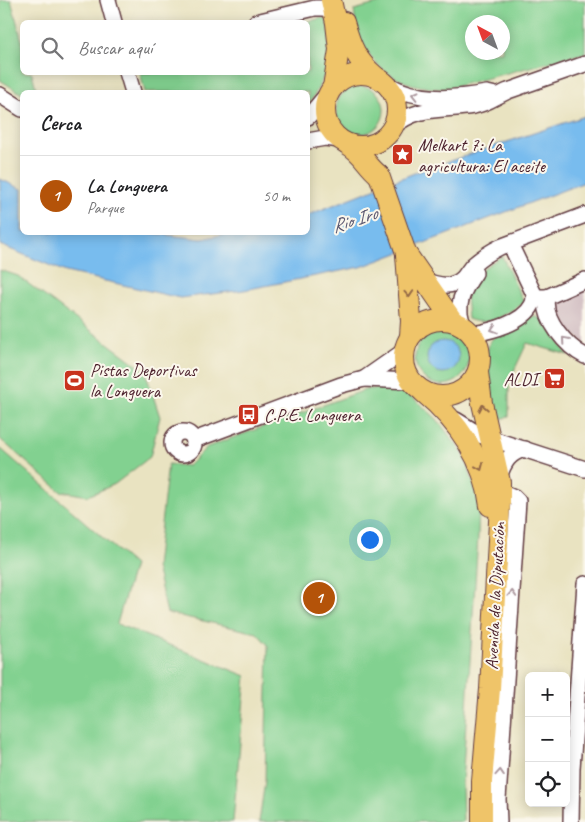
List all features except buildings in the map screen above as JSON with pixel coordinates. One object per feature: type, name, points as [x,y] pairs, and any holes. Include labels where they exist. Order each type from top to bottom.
[{"type":"main road","points":[[335,4],[344,22],[354,51],[362,65],[392,90],[397,105],[397,112],[380,146],[383,167],[379,175]]},
{"type":"main road","points":[[335,4],[339,50],[331,90],[324,107],[326,122],[330,130],[344,142],[359,151],[372,170],[379,175],[406,253],[411,320],[404,367],[417,387],[439,396],[455,394],[469,386],[478,372],[481,357],[477,341],[425,281],[406,253]]},
{"type":"main road","points":[[331,90],[345,77],[352,74],[367,74],[381,80]]},
{"type":"main road","points":[[344,142],[362,146],[377,143],[388,133]]},
{"type":"main road","points":[[407,344],[422,325],[429,322],[445,319],[463,327]]},
{"type":"main road","name":"Avenida de la Diputación","points":[[478,372],[482,402],[500,484],[500,527],[482,782],[482,822]]},
{"type":"main road","name":"Avenida de la Diputación","points":[[417,387],[444,412],[462,435],[481,468],[487,485],[492,518],[476,747],[473,822]]},
{"type":"street","points":[[108,0],[113,20]]},
{"type":"street","points":[[264,20],[335,4]]},
{"type":"street","points":[[388,133],[401,119],[411,114],[474,106],[490,102],[497,96],[585,64]]},
{"type":"street","points":[[128,75],[132,90]]},
{"type":"street","points":[[381,80],[399,91],[434,99],[487,92],[497,96]]},
{"type":"street","points":[[310,115],[331,90]]},
{"type":"street","points":[[0,95],[20,108]]},
{"type":"street","points":[[310,141],[325,138],[344,142]]},
{"type":"street","points":[[425,281],[440,286],[452,284],[462,279],[472,266],[488,253],[585,215]]},
{"type":"street","points":[[510,244],[541,295],[551,320],[564,341],[585,356]]},
{"type":"street","points":[[510,244],[476,272],[462,292],[459,305],[463,327],[490,331],[510,323],[526,313],[541,295],[585,280]]},
{"type":"street","points":[[526,313],[540,312],[551,320]]},
{"type":"street","points":[[194,440],[364,378],[407,344]]},
{"type":"street","points":[[364,378],[417,387]]},
{"type":"street","points":[[444,412],[472,431],[585,469]]},
{"type":"street","points":[[499,822],[498,790],[518,501],[500,484],[503,465],[508,457],[517,451],[525,449]]},
{"type":"street","points":[[571,822],[572,768],[585,584]]},
{"type":"shaded area","points":[[585,284],[585,344],[568,329],[550,299]]},
{"type":"green space","points":[[0,0],[11,0],[20,34],[20,75],[33,75],[36,90],[20,90],[20,93],[0,80]]},
{"type":"green space","points":[[391,0],[585,0],[585,53],[445,89],[423,87],[403,81],[385,71],[365,49],[359,40],[354,10]]},
{"type":"green space","points":[[326,17],[330,54],[321,84],[310,103],[310,90],[144,90],[141,75],[310,75],[310,21]]},
{"type":"green space","points":[[355,86],[365,86],[377,93],[384,105],[384,115],[377,127],[365,134],[355,134],[347,130],[340,123],[336,115],[336,105],[340,97],[347,90]]},
{"type":"green space","points":[[502,256],[524,303],[490,321],[483,322],[468,319],[466,294],[480,272]]},
{"type":"green space","name":"Pistas Deportivas la Longuera","points":[[0,270],[18,276],[145,371],[160,417],[150,457],[115,484],[88,496],[60,491],[0,439]]},
{"type":"green space","points":[[533,316],[543,319],[568,355],[527,343],[513,373],[509,377],[509,417],[493,420],[486,366],[488,346],[492,339],[500,332]]},
{"type":"green space","points":[[442,331],[452,333],[461,339],[467,348],[469,358],[467,368],[461,377],[452,383],[442,385],[432,383],[423,377],[417,368],[415,358],[417,348],[423,339],[432,333]]},
{"type":"green space","points":[[402,388],[436,418],[464,455],[479,499],[462,785],[463,822],[259,822],[265,781],[268,645],[257,633],[167,613],[156,567],[168,464],[188,466],[207,447],[368,389]]},
{"type":"green space","points":[[0,448],[134,565],[117,624],[246,676],[233,822],[0,822]]},
{"type":"water","name":"Rio Iro","points":[[585,116],[585,182],[361,267],[244,290],[180,298],[66,272],[0,245],[0,179],[20,188],[20,235],[168,235],[202,239],[221,235],[310,235],[310,214],[417,172]]},
{"type":"water","points":[[443,341],[449,342],[454,346],[458,351],[458,363],[454,368],[449,372],[443,373],[437,372],[432,368],[428,363],[427,357],[428,351],[432,346],[437,342]]},
{"type":"place","name":"Melkart 7: La agricultura: El aceite","points":[[402,155]]},
{"type":"place","name":"ALDI","points":[[554,379]]},
{"type":"place","name":"Pistas Deportivas la Longuera","points":[[74,380]]},
{"type":"place","name":"C.P.E. Longuera","points":[[248,415]]},
{"type":"place","name":"La Longuera","points":[[319,598]]}]
